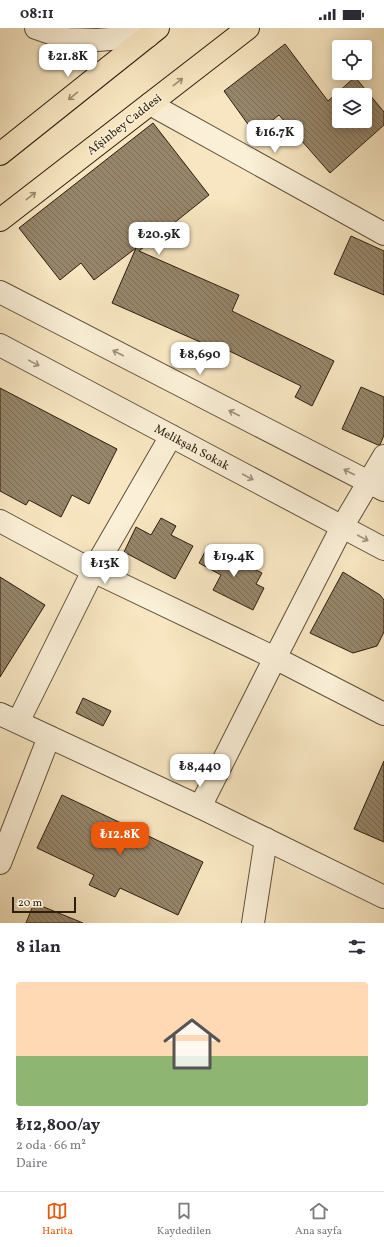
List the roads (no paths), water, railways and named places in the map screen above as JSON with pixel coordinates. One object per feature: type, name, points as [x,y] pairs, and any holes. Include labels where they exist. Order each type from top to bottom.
[{"type":"main road","name":"Afşinbey Caddesi","points":[[0,220],[248,28]]},
{"type":"main road","points":[[0,154],[153,32]]},
{"type":"street","points":[[36,28],[67,39],[97,40],[153,32]]},
{"type":"street","points":[[150,104],[384,234]]},
{"type":"street","points":[[0,292],[376,486]]},
{"type":"street","name":"Melikşah Sokak","points":[[0,345],[384,548]]},
{"type":"street","points":[[171,436],[9,718],[200,807],[384,897]]},
{"type":"street","points":[[200,807],[342,527],[376,486],[384,456]]},
{"type":"street","points":[[0,521],[93,570],[275,658],[384,714]]},
{"type":"street","points":[[0,863],[49,737]]},
{"type":"street","points":[[253,923],[266,839]]}]
